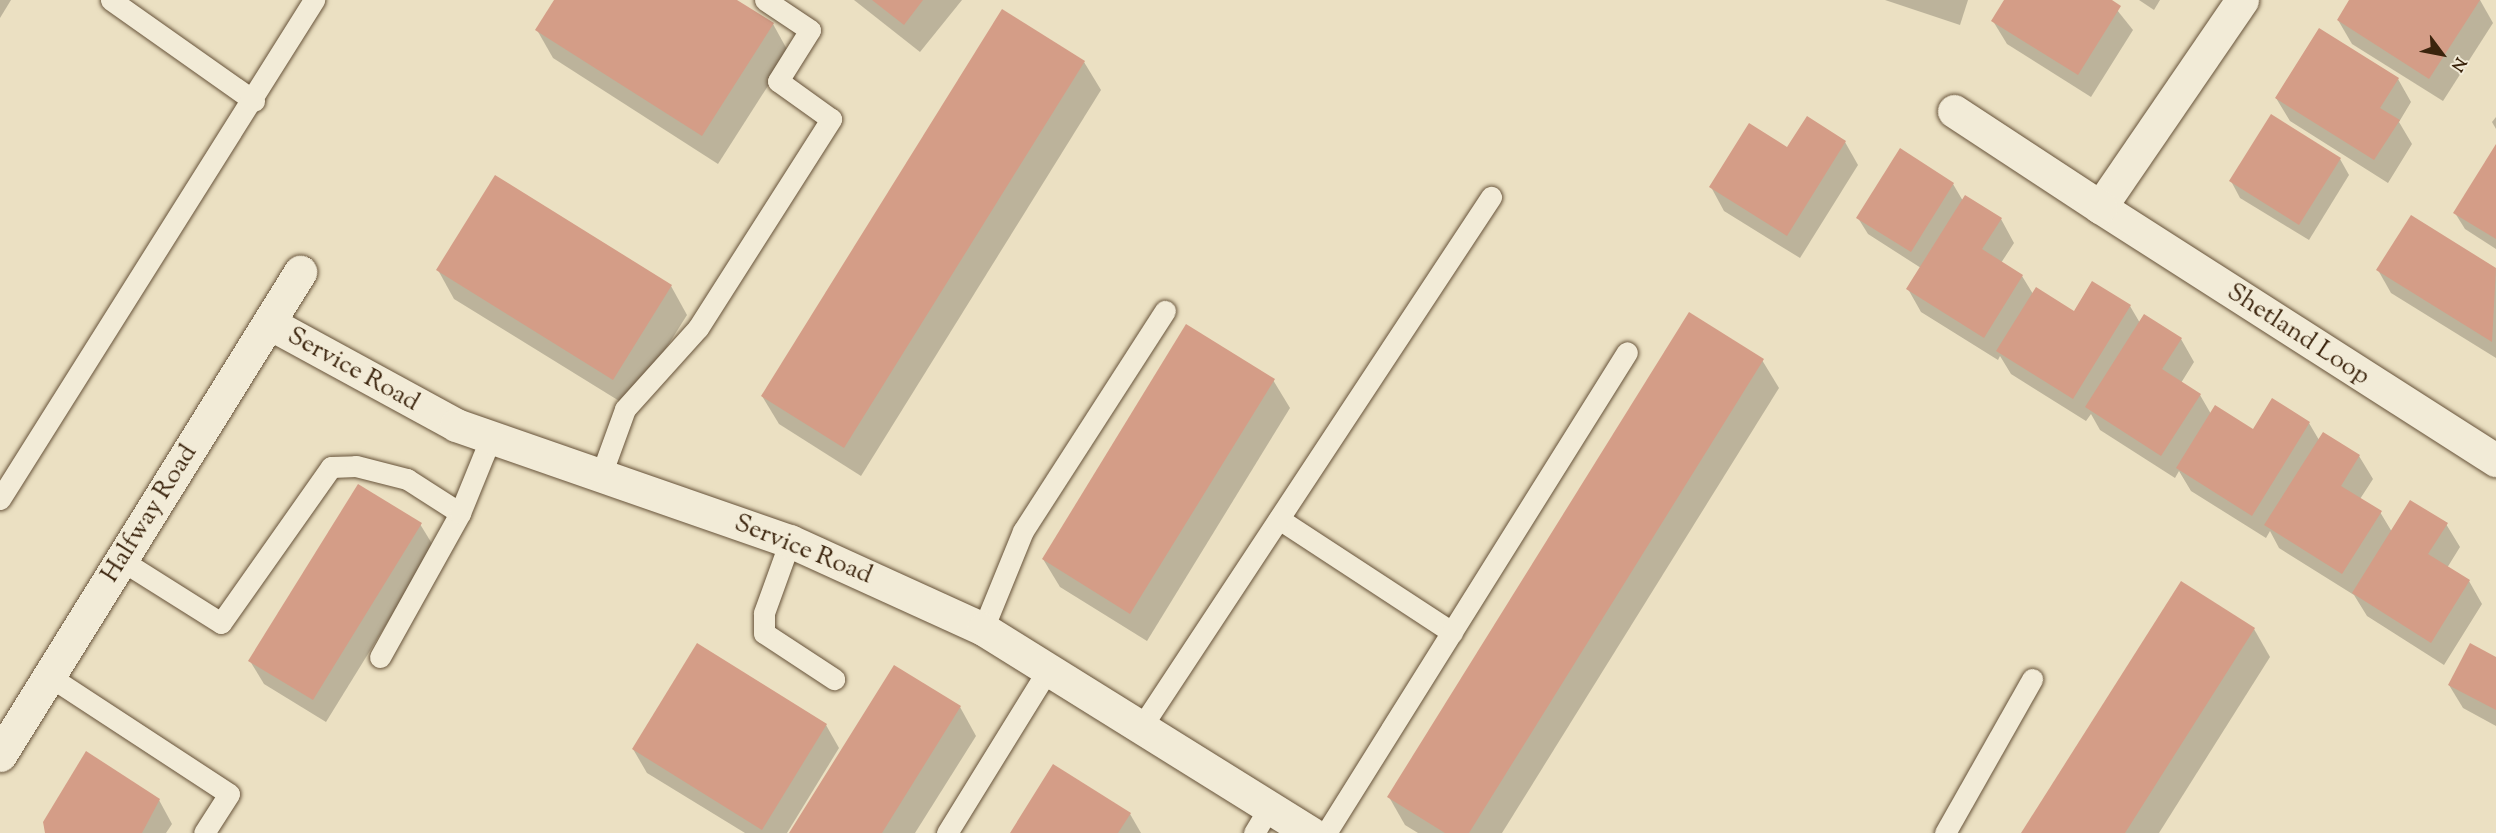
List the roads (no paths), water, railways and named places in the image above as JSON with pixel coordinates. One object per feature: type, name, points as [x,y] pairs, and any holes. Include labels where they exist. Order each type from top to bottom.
[{"type":"street","points":[[2100,207],[2242,0]]},
{"type":"street","name":"Shetland Loop","points":[[1954,111],[2496,460]]},
{"type":"street","name":"Halfway Road","points":[[0,755],[300,272]]},
{"type":"street","name":"Service Road","points":[[269,323],[361,377],[491,437],[790,541],[983,629],[1142,726],[1262,820],[1311,833]]},
{"type":"lane","points":[[111,0],[254,101]]},
{"type":"lane","points":[[0,499],[254,101],[314,0]]},
{"type":"lane","points":[[601,475],[625,409],[699,328],[831,119],[778,81],[810,30],[765,0]]},
{"type":"lane","points":[[1142,726],[1491,197]]},
{"type":"lane","points":[[983,629],[1023,531],[1165,311]]},
{"type":"lane","points":[[1326,833],[1627,352]]},
{"type":"lane","points":[[380,657],[460,513],[491,437]]},
{"type":"lane","points":[[121,561],[221,624],[331,467],[356,465],[407,479],[460,513]]},
{"type":"lane","points":[[1279,519],[1452,632]]},
{"type":"lane","points":[[790,541],[764,613],[764,633],[834,679]]},
{"type":"lane","points":[[947,833],[1049,668]]},
{"type":"lane","points":[[49,676],[229,794],[204,833]]},
{"type":"lane","points":[[1945,833],[2032,679]]}]
